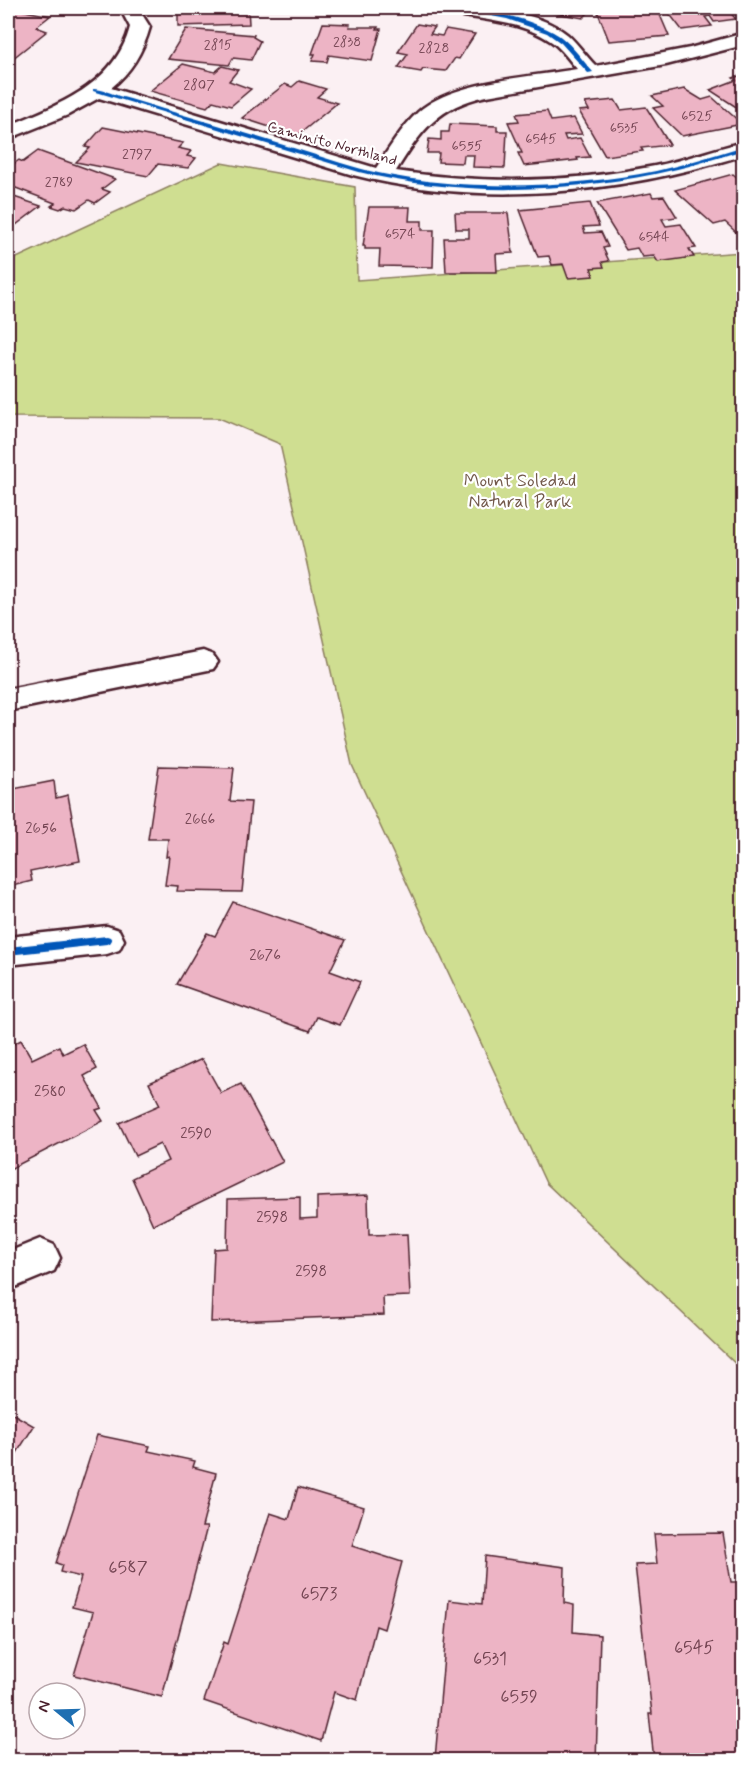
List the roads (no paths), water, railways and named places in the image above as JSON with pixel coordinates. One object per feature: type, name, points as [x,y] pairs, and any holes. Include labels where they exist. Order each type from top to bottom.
[{"type":"street","points":[[8,134],[47,117],[96,90],[116,74],[134,49],[140,27],[129,8]]},
{"type":"street","points":[[452,8],[489,13],[539,28],[559,38],[590,72]]},
{"type":"street","points":[[382,176],[415,126],[444,103],[477,93],[653,63],[744,39]]},
{"type":"street","name":"Caminito Northland","points":[[96,90],[382,176],[484,188],[582,183],[667,171],[701,163],[744,148]]},
{"type":"street","points":[[8,700],[203,662]]},
{"type":"street","points":[[8,951],[107,940]]},
{"type":"park label","name":"Mount Soledad Natural Park","points":[[520,491]]}]
